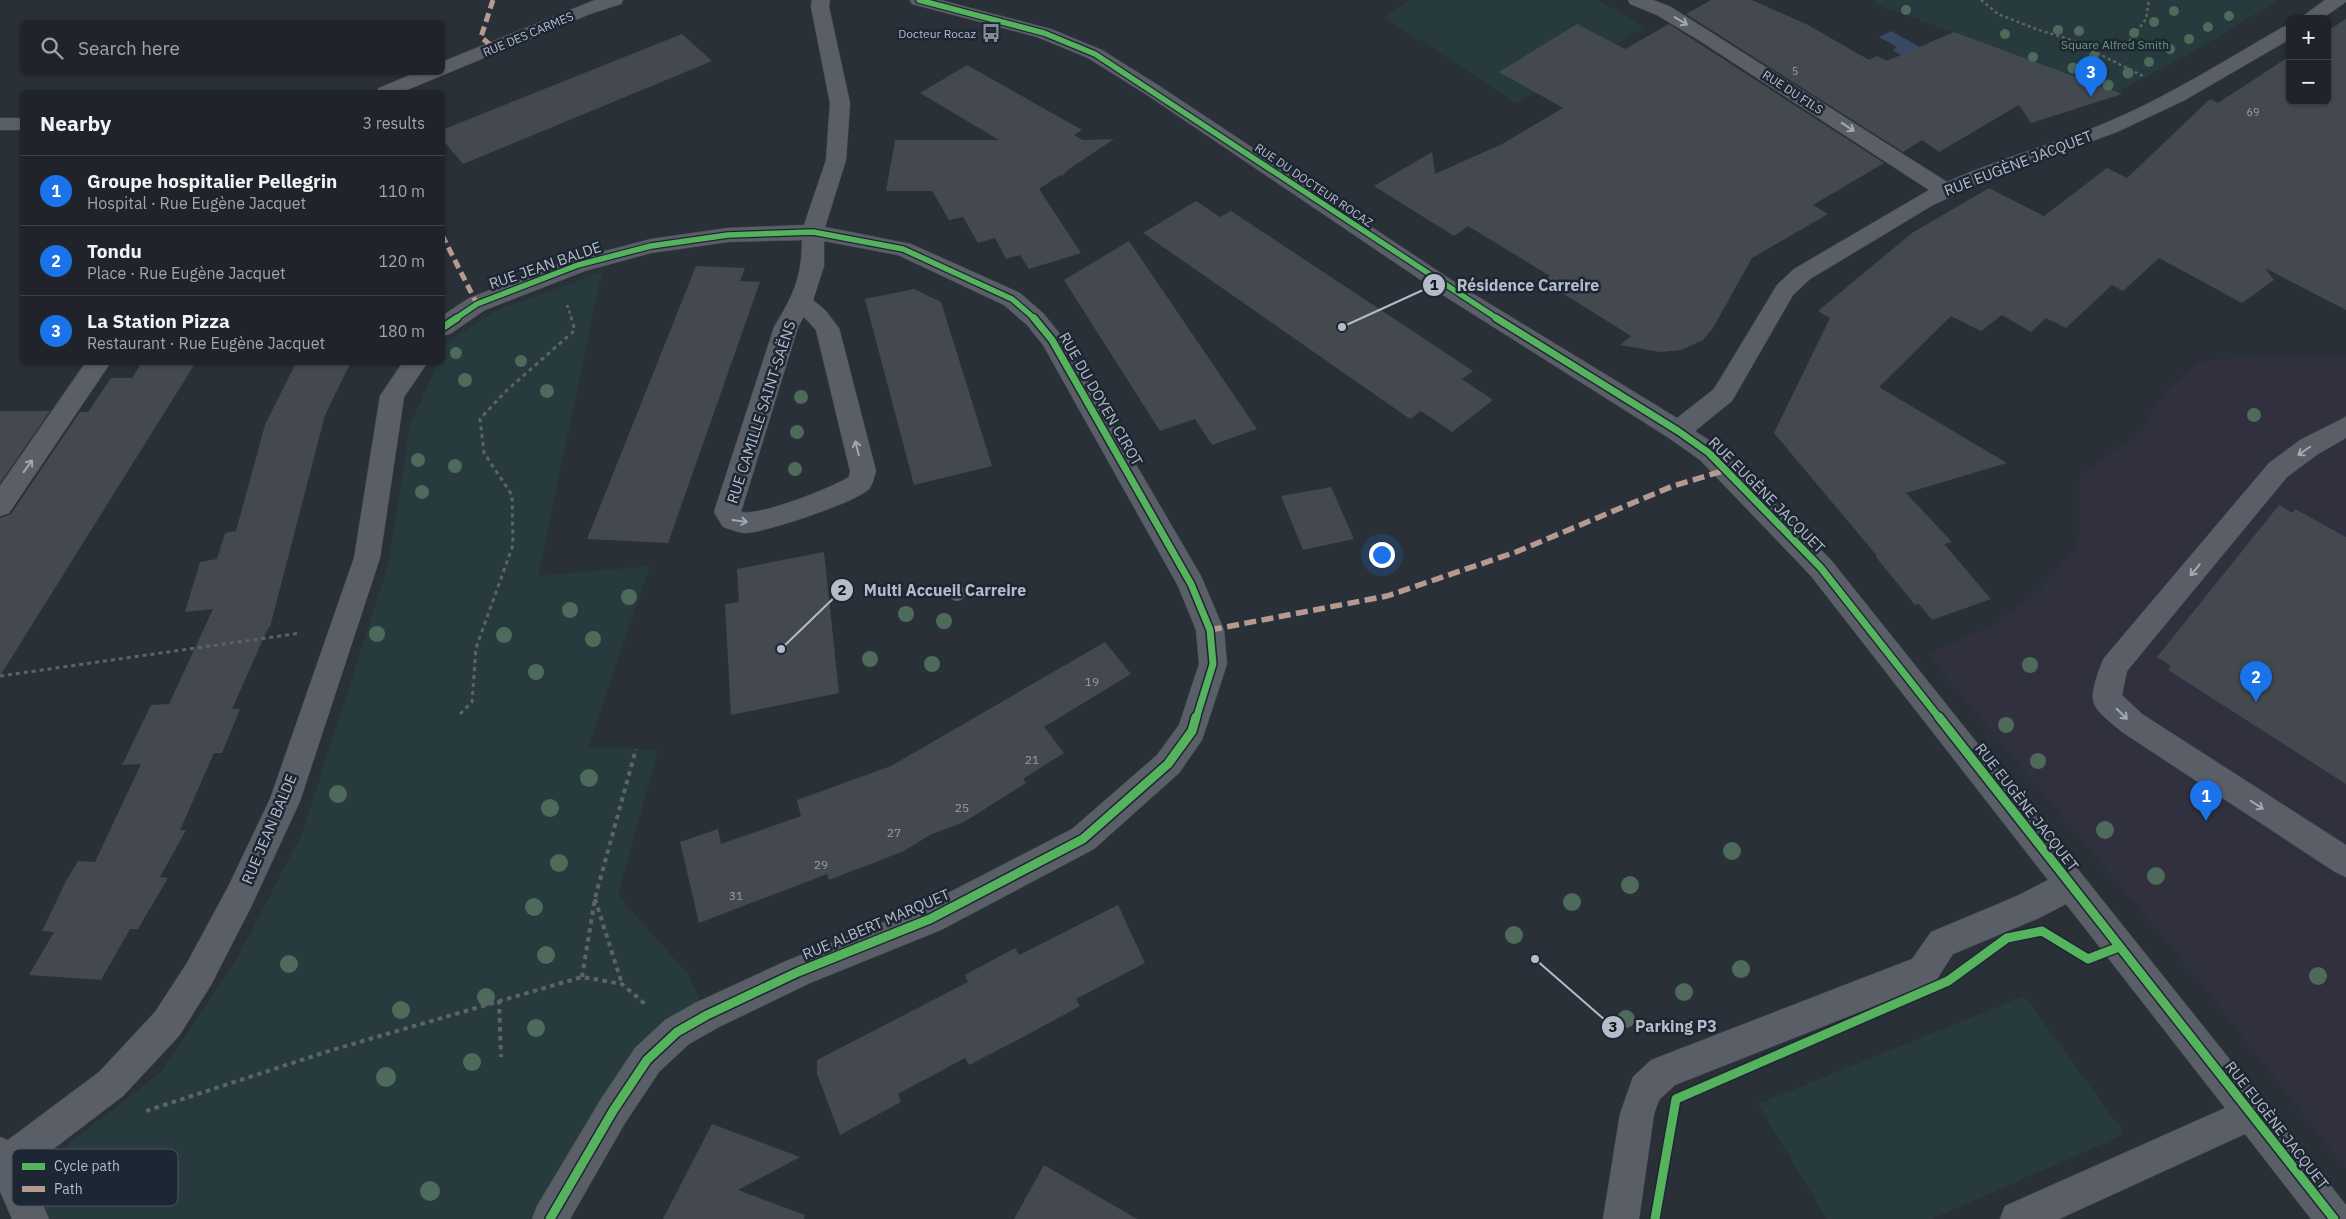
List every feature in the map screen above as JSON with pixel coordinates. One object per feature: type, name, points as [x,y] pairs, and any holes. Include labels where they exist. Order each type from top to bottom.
[{"type":"street","name":"RUE DES CARMES","points":[[445,68],[583,10],[614,0]]},
{"type":"street","name":"RUE CAMILLE SAINT-SAËNS","points":[[801,302],[827,328],[863,471],[860,482],[845,492],[761,521],[744,523],[732,520],[728,512],[786,327],[801,302],[813,266],[813,232],[836,160],[840,103],[820,7],[821,0]]},
{"type":"street","name":"RUE DU DOCTEUR ROCAZ","points":[[919,0],[1044,33],[1095,54],[1154,91],[1454,292],[1678,431]]},
{"type":"street","name":"RUE DU FILS","points":[[1637,0],[1664,11],[1707,37],[1944,190]]},
{"type":"street","points":[[2314,15],[2338,0]]},
{"type":"street","name":"RUE EUGÈNE JACQUET","points":[[2286,33],[2178,96],[2110,128],[1989,171],[1944,190],[1802,274],[1785,290],[1722,395],[1678,431],[1709,453],[1821,568],[2334,1219]]},
{"type":"street","points":[[391,90],[428,75]]},
{"type":"street","points":[[0,124],[20,124]]},
{"type":"street","name":"RUE JEAN BALDE","points":[[445,326],[478,304],[578,265],[651,246],[728,236],[813,232]]},
{"type":"street","name":"RUE DU DOYEN CIROT","points":[[813,232],[903,248],[1012,299],[1035,319],[1052,340],[1081,395],[1191,584],[1210,630]]},
{"type":"street","points":[[0,506],[97,365]]},
{"type":"street","name":"RUE JEAN BALDE","points":[[19,1149],[59,1125],[110,1084],[167,1024],[199,974],[240,896],[285,801],[367,558],[392,396],[414,365]]},
{"type":"street","points":[[2346,426],[2309,447],[2278,470],[2114,666],[2108,699],[2132,724],[2346,862]]},
{"type":"street","name":"RUE ALBERT MARQUET","points":[[550,1219],[613,1111],[642,1068],[677,1032],[706,1015],[798,972],[930,919],[1083,839],[1168,764],[1192,731],[1213,664],[1210,630]]},
{"type":"street","points":[[1621,1219],[1637,1114],[1645,1089],[1663,1072],[1923,971],[1942,943],[2028,907],[2070,885]]},
{"type":"street","points":[[2018,1219],[2250,1114]]},
{"type":"street","points":[[3,1159],[12,1178]]},
{"type":"street","points":[[26,1206],[32,1219]]},
{"type":"path","points":[[1982,0],[1998,14],[2097,48],[2125,47],[2141,30],[2151,8],[2149,0]]},
{"type":"path","points":[[2071,40],[2146,77],[2178,96]]},
{"type":"path","points":[[460,714],[472,702],[476,648],[513,545],[512,495],[484,453],[480,419],[505,392],[575,330],[556,274]]},
{"type":"path","points":[[0,676],[344,627]]},
{"type":"path","points":[[582,978],[595,898],[636,750]]},
{"type":"path","points":[[595,898],[622,984],[677,1032]]},
{"type":"path","points":[[144,1112],[332,1050],[499,1000],[582,978],[622,984]]},
{"type":"path","points":[[499,1000],[501,1057]]},
{"type":"shaded area","points":[[2269,356],[2346,356],[2346,1169],[2204,987],[1928,655],[1995,623],[2038,592],[2078,545],[2080,476],[2140,432],[2166,391],[2198,363],[2222,359]]},
{"type":"green space","points":[[1411,0],[1598,0],[1645,27],[1517,103],[1384,17]]},
{"type":"green space","name":"Square Alfred Smith","points":[[1876,0],[2278,0],[2193,52],[2117,92],[1873,3]]},
{"type":"green space","points":[[602,272],[538,576],[650,566],[588,747],[658,750],[619,891],[620,898],[688,974],[707,1015],[677,1032],[550,1219],[31,1219],[25,1206],[178,1206],[178,1149],[62,1149],[159,1074],[234,964],[302,834],[389,562],[410,425],[437,365],[445,365],[445,346],[447,342],[493,312]]},
{"type":"green space","points":[[2024,996],[2125,1134],[1932,1219],[1827,1219],[1758,1104]]},
{"type":"water","points":[[1891,31],[1920,47],[1903,56],[1893,50],[1897,47],[1879,37]]},
{"type":"building","points":[[1711,0],[1752,0],[1808,25],[1869,60],[1877,56],[1887,61],[1954,32],[2122,94],[2031,123],[2019,105],[1939,152],[1922,140],[1903,152],[1686,14]]},
{"type":"building","points":[[2346,19],[2346,310],[2265,268],[2274,280],[2242,303],[2159,258],[2123,291],[2112,285],[2066,328],[2046,318],[2031,332],[2002,315],[1981,331],[1951,316],[1879,387],[2007,463],[1906,493],[1952,542],[1944,544],[1991,599],[1932,620],[1919,604],[1915,605],[1877,556],[1774,433],[1830,318],[1818,311],[1912,233],[1989,188],[2044,216],[2107,168],[2127,178],[2210,99],[2218,103],[2286,59],[2286,105],[2331,105],[2331,28]]},
{"type":"building","points":[[1577,24],[1625,49],[1669,24],[1884,163],[1813,205],[1828,214],[1752,258],[1713,328],[1703,340],[1681,350],[1660,352],[1620,345],[1631,336],[1543,281],[1550,276],[1468,226],[1454,236],[1374,186],[1432,152],[1435,174],[1502,144],[1563,108],[1499,72]]},
{"type":"building","points":[[682,34],[712,61],[463,164],[445,143],[445,129]]},
{"type":"building","points":[[967,65],[1082,130],[1074,135],[1083,140],[1114,139],[1069,169],[1062,176],[1060,175],[1039,189],[1081,253],[1029,269],[1020,255],[1006,259],[995,238],[978,243],[963,217],[949,220],[932,191],[886,191],[895,140],[999,140],[920,93]]},
{"type":"building","points":[[1196,201],[1220,217],[1231,211],[1473,371],[1462,379],[1493,400],[1452,432],[1421,411],[1410,419],[1143,233]]},
{"type":"building","points":[[1129,241],[1257,429],[1212,445],[1195,419],[1160,431],[1064,280]]},
{"type":"building","points":[[696,266],[745,268],[740,281],[760,282],[668,543],[587,539]]},
{"type":"building","points":[[914,289],[941,302],[992,466],[914,485],[865,299]]},
{"type":"building","points":[[140,365],[194,365],[0,676],[0,518],[11,514],[80,412],[88,412],[111,378],[132,378]]},
{"type":"building","points":[[295,365],[350,365],[325,415],[270,627],[232,709],[240,709],[222,753],[214,753],[180,830],[186,830],[160,877],[168,878],[138,929],[130,929],[101,980],[29,975],[54,932],[42,931],[66,881],[78,861],[95,862],[141,764],[122,765],[151,705],[169,704],[213,609],[185,612],[200,562],[217,559],[225,533],[236,531],[265,425]]},
{"type":"building","points":[[0,411],[50,411],[0,483]]},
{"type":"building","points":[[1331,487],[1354,539],[1303,550],[1281,496]]},
{"type":"building","points":[[2279,505],[2293,513],[2295,509],[2346,537],[2346,784],[2168,670],[2171,666],[2157,657]]},
{"type":"building","points":[[824,552],[839,693],[731,715],[725,604],[739,602],[737,569]]},
{"type":"building","points":[[1105,642],[1131,674],[1044,727],[1064,753],[1023,779],[1026,783],[964,822],[930,835],[904,851],[829,880],[827,874],[699,923],[680,842],[718,829],[721,844],[801,816],[797,800],[891,766]]},
{"type":"building","points":[[1118,905],[1145,963],[1076,999],[1080,1006],[1025,1036],[969,1065],[965,1058],[898,1094],[901,1102],[840,1135],[817,1074],[817,1060],[968,982],[965,975],[1015,948],[1019,955]]},
{"type":"building","points":[[712,1124],[800,1157],[738,1190],[805,1215],[804,1219],[663,1219]]},
{"type":"building","points":[[1044,1165],[1137,1219],[1014,1219]]},
{"type":"marked path","points":[[493,0],[481,37],[494,48]]},
{"type":"marked path","points":[[445,241],[477,304]]},
{"type":"marked path","points":[[1210,630],[1387,596],[1516,552],[1673,486],[1726,470]]},
{"type":"cycle path","points":[[919,0],[1044,33],[1095,54],[1154,91],[1454,292],[1678,431],[1709,453],[1821,568],[2334,1219]]},
{"type":"cycle path","points":[[445,326],[477,304],[578,265],[651,246],[728,235],[813,232],[903,249],[1012,299],[1035,319],[1052,340],[1191,584],[1210,630],[1213,664],[1192,731],[1168,764],[1083,839],[930,919],[798,972],[707,1015],[677,1032],[647,1060],[613,1111],[550,1219]]},
{"type":"cycle path","points":[[1655,1219],[1676,1099],[1948,981],[2007,938],[2042,931],[2088,959],[2119,947]]},
{"type":"place","name":"Docteur Rocaz","points":[[991,33]]},
{"type":"place","name":"La Station Pizza","points":[[2091,97]]},
{"type":"place","name":"Résidence Carreire","points":[[1342,327]]},
{"type":"place","name":"Multi Accueil Carreire","points":[[781,649]]},
{"type":"place","name":"Tondu","points":[[2256,702]]},
{"type":"place","name":"Groupe hospitalier Pellegrin","points":[[2206,821]]},
{"type":"place","name":"Parking P3","points":[[1535,959]]}]
